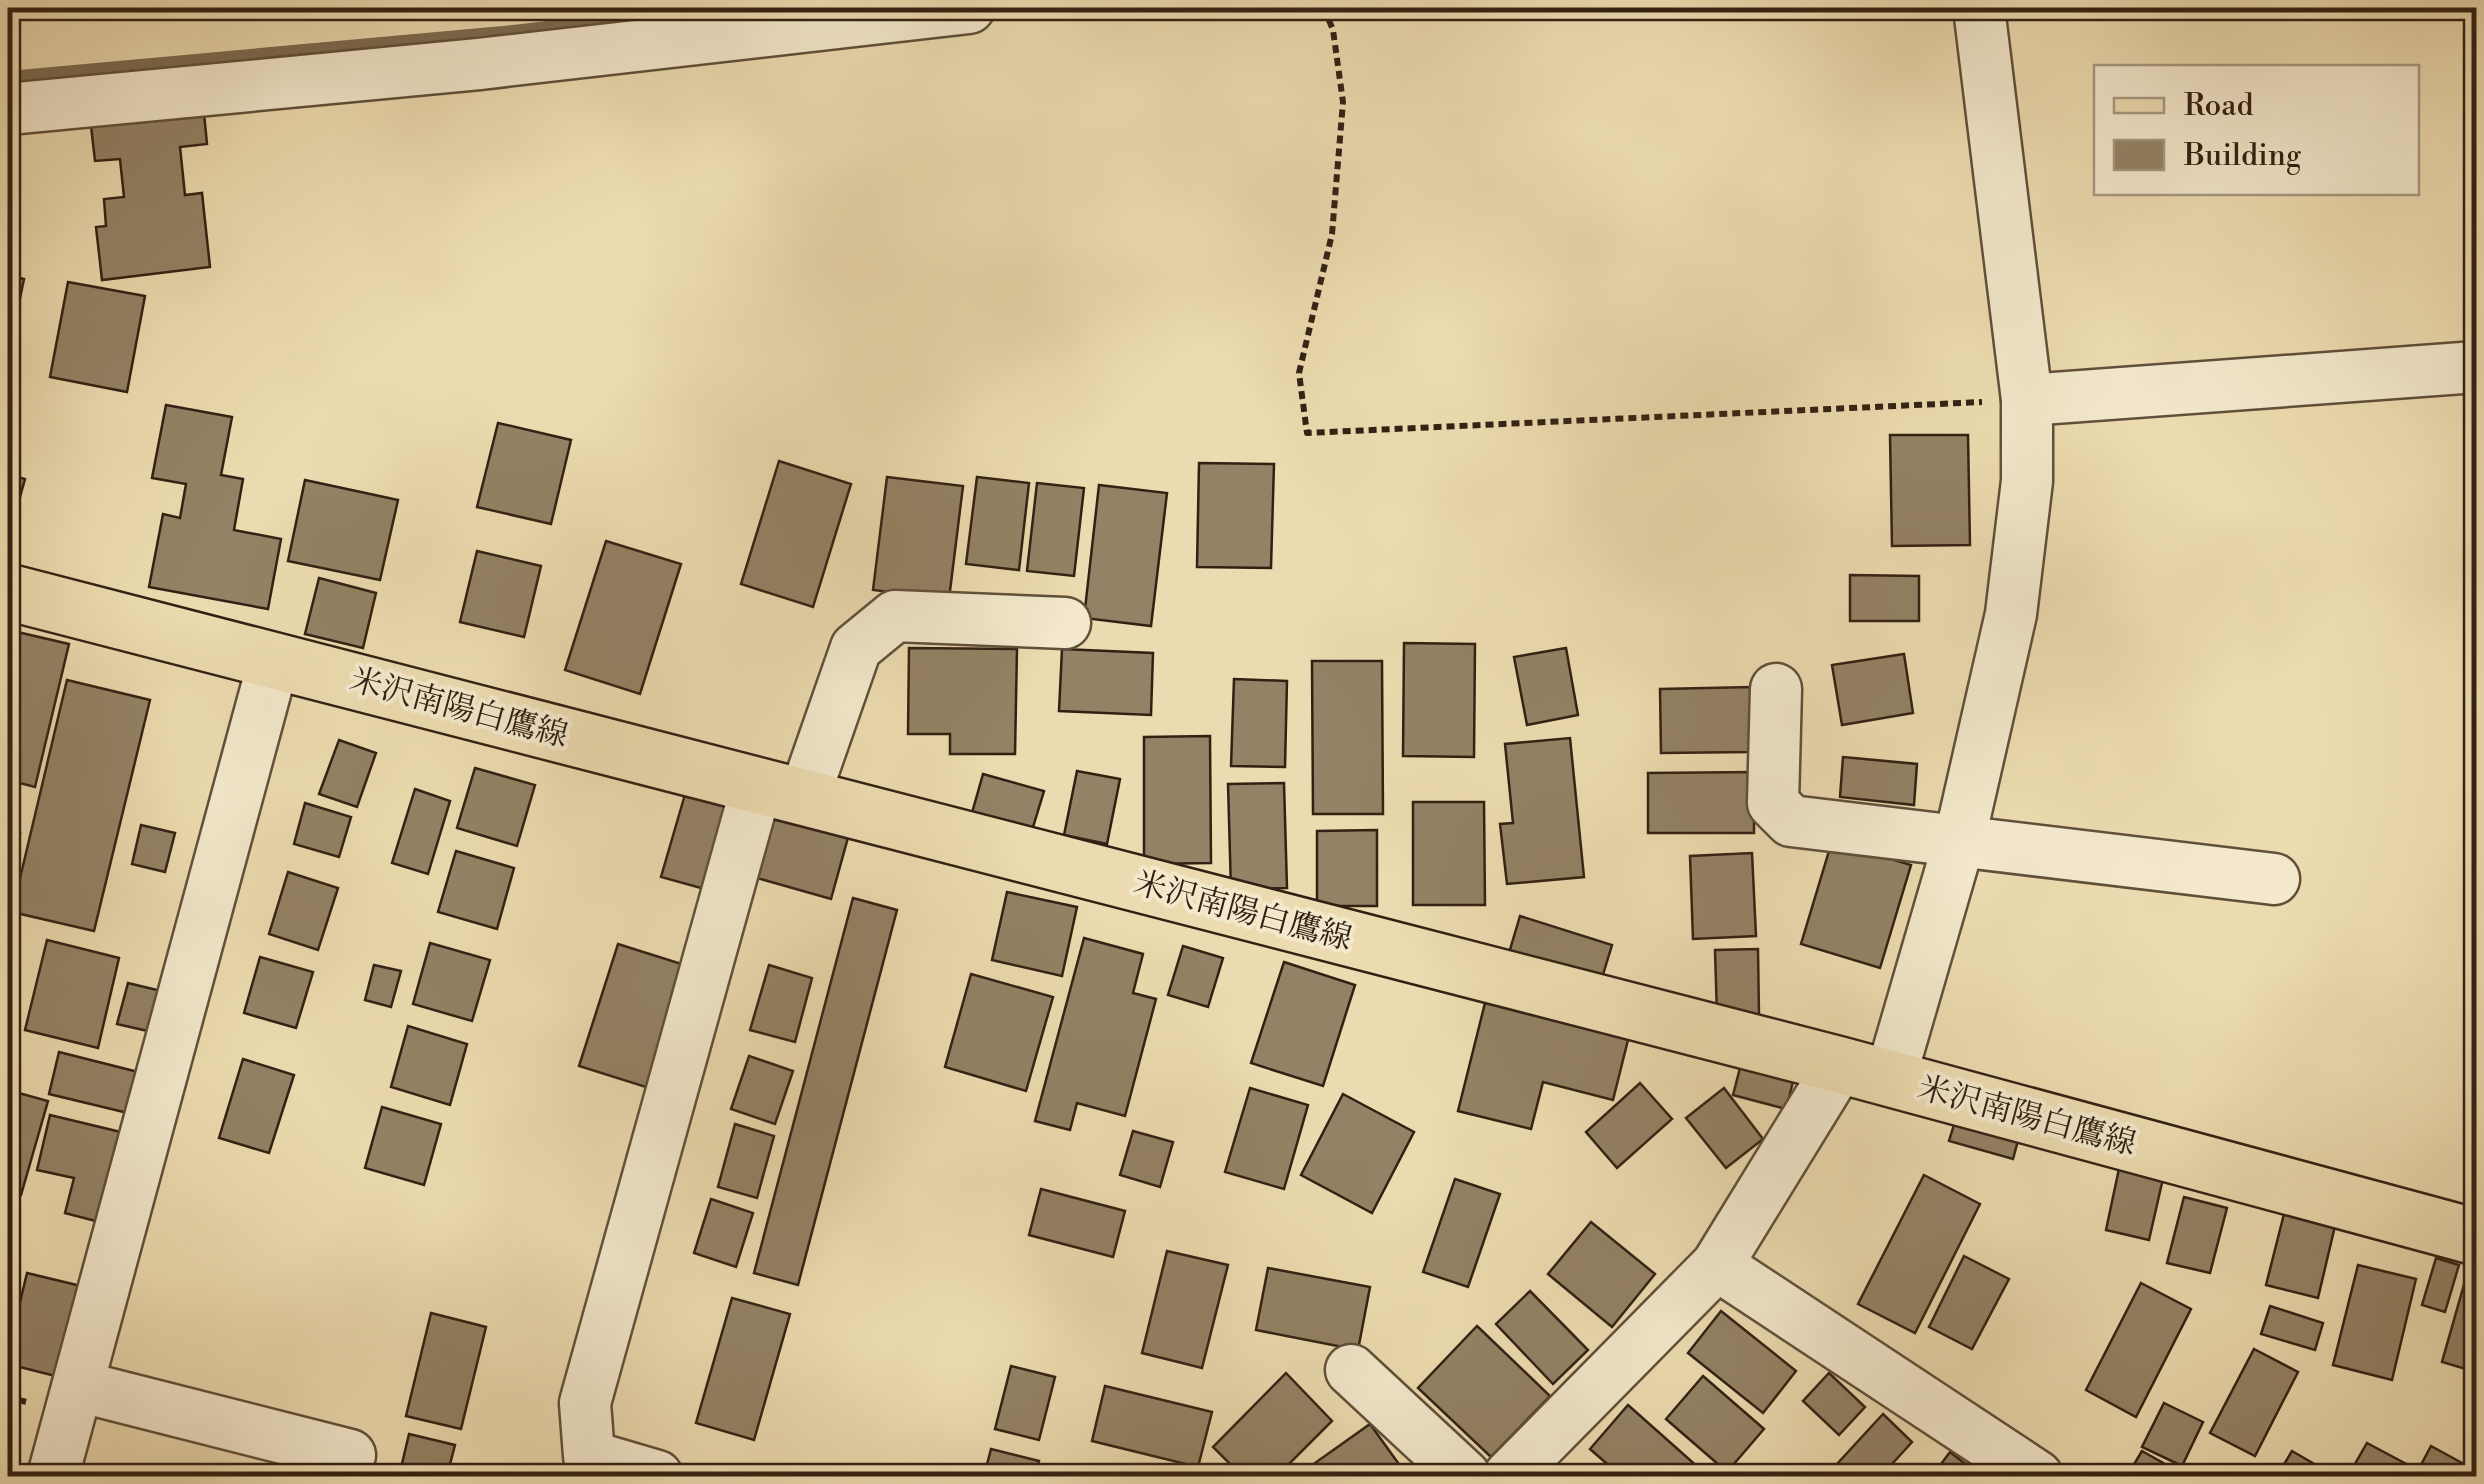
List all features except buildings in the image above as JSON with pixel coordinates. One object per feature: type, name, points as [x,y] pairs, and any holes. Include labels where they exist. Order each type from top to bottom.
[{"type":"main road","name":"米沢南陽白鷹線","points":[[8,592],[1864,1072],[2476,1237]]},
{"type":"street","points":[[8,110],[479,64],[970,8]]},
{"type":"street","points":[[1509,1476],[1716,1265],[1864,1072],[1959,842],[2011,614],[2026,481],[2026,400],[1979,8]]},
{"type":"street","points":[[2026,400],[2476,367]]},
{"type":"street","points":[[657,1476],[589,1456],[584,1403],[780,791],[856,648],[895,616],[1065,623]]},
{"type":"street","points":[[53,1476],[274,660]]},
{"type":"street","points":[[1776,688],[1773,802],[1791,821],[2274,879]]},
{"type":"street","points":[[1716,1265],[2037,1476]]},
{"type":"street","points":[[1351,1370],[1465,1476]]},
{"type":"street","points":[[78,1386],[350,1455]]},
{"type":"path","points":[[1324,8],[1334,30],[1343,102],[1332,234],[1299,373],[1307,433],[2026,400]]},
{"type":"waterway","points":[[8,77],[503,32],[713,8]]}]
